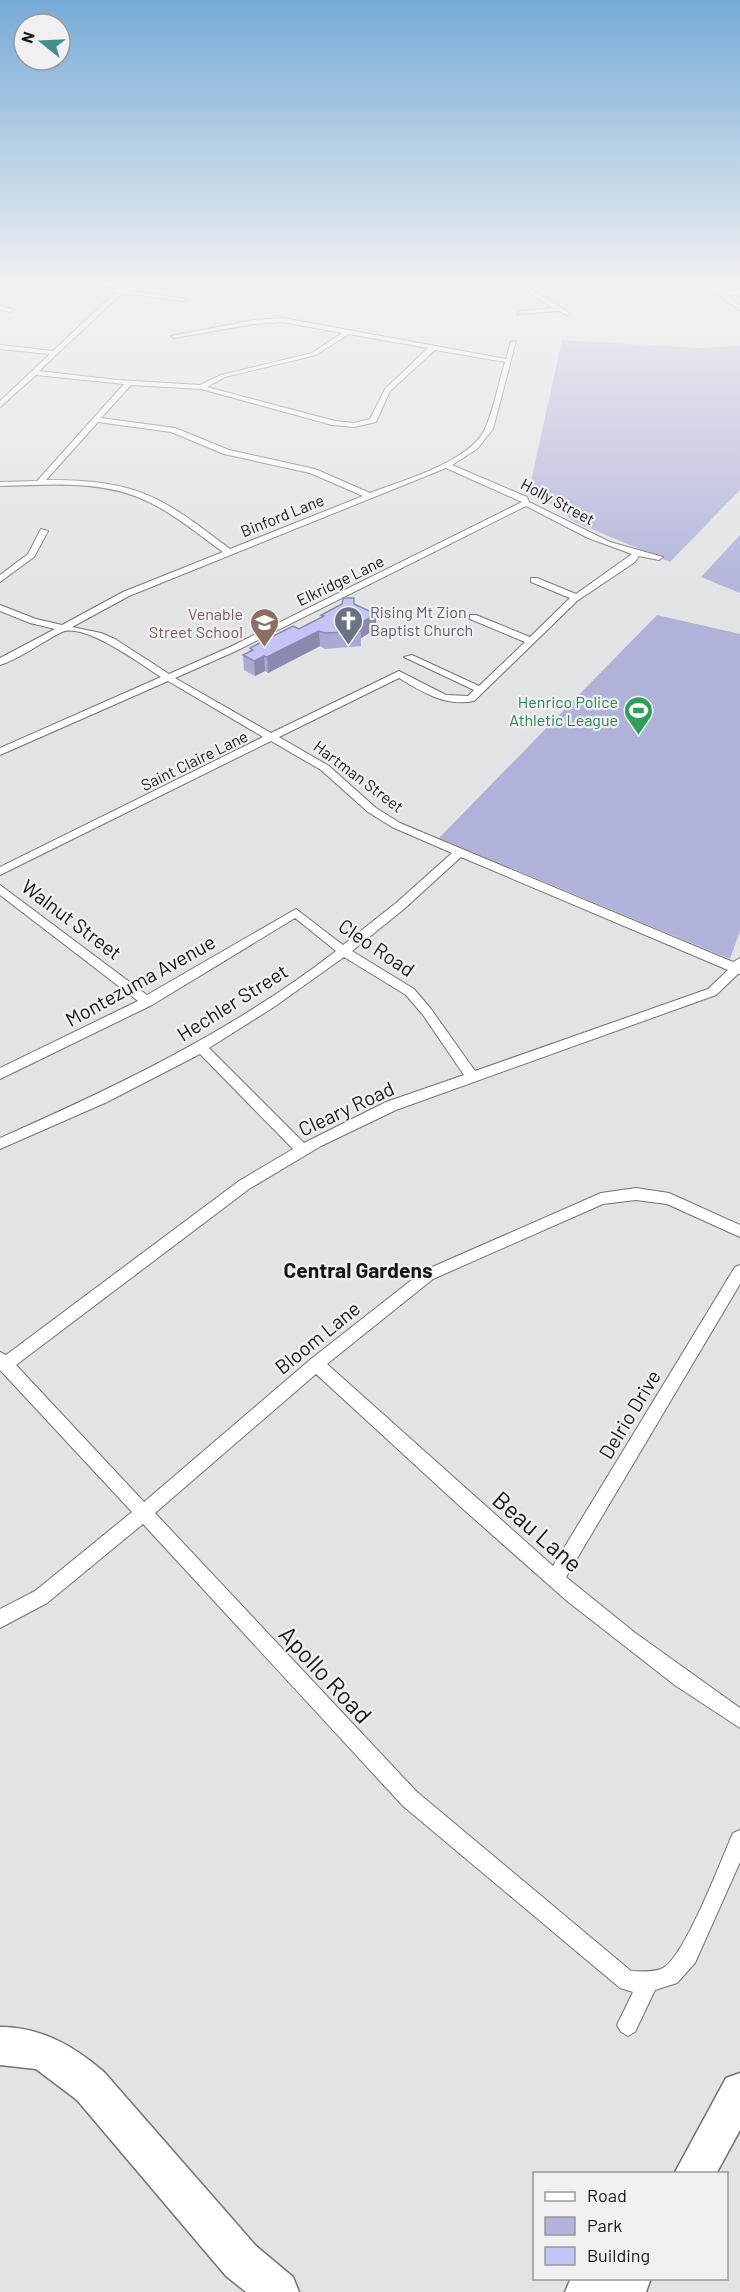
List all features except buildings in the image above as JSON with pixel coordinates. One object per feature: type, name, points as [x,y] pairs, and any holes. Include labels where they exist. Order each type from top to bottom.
[{"type":"highway","points":[[0,2046],[34,2050],[66,2065],[82,2077],[101,2096],[241,2261],[278,2292]]},
{"type":"highway","points":[[695,2172],[740,2092]]},
{"type":"highway","points":[[586,2292],[599,2280]]},
{"type":"street","points":[[0,405],[15,391]]},
{"type":"street","points":[[39,483],[122,391]]},
{"type":"street","points":[[216,391],[335,423],[358,425],[377,417],[383,397],[387,391]]},
{"type":"street","name":"Binford Lane","points":[[0,662],[126,594],[446,465],[473,449],[486,434],[499,391]]},
{"type":"street","points":[[97,420],[172,430],[226,452],[312,471],[369,496]]},
{"type":"street","name":"Holly Street","points":[[446,465],[510,493],[577,530],[636,554],[659,557]]},
{"type":"street","points":[[0,484],[92,484],[141,496],[165,508],[229,552]]},
{"type":"street","name":"Elkridge Lane","points":[[0,752],[243,645],[526,503]]},
{"type":"street","points":[[0,579],[31,555],[44,531]]},
{"type":"street","points":[[409,657],[481,690],[529,640],[577,597],[632,560],[636,554]]},
{"type":"street","points":[[534,580],[577,597]]},
{"type":"street","name":"Hartman Street","points":[[0,608],[24,618],[112,641],[168,678],[333,774],[381,816],[460,852],[738,966]]},
{"type":"street","points":[[473,617],[529,640]]},
{"type":"street","name":"Saint Claire Lane","points":[[0,871],[274,738],[399,674],[451,700],[471,699],[481,690]]},
{"type":"street","name":"Hechler Street","points":[[0,1144],[201,1047],[343,951],[408,900],[460,852]]},
{"type":"street","name":"Walnut Street","points":[[0,889],[148,1002]]},
{"type":"street","name":"Cleo Road","points":[[296,913],[343,951],[410,992],[427,1012],[472,1077]]},
{"type":"street","name":"Montezuma Avenue","points":[[0,1074],[148,1002],[296,913]]},
{"type":"street","name":"Cleary Road","points":[[3,1361],[244,1185],[302,1150],[392,1106],[712,992],[738,966]]},
{"type":"street","points":[[201,1047],[302,1150]]},
{"type":"street","name":"Bloom Lane","points":[[0,1619],[40,1597],[143,1513],[316,1364],[428,1275],[602,1199],[636,1194],[669,1199],[740,1231]]},
{"type":"street","name":"Delrio Drive","points":[[555,1579],[740,1271]]},
{"type":"street","name":"Apollo Road","points":[[3,1361],[410,1799],[627,1981],[648,1982]]},
{"type":"street","name":"Beau Lane","points":[[316,1364],[555,1579],[691,1687],[740,1719]]},
{"type":"street","points":[[628,2025],[648,1982],[670,1976],[688,1956],[740,1840]]},
{"type":"green space","points":[[551,391],[740,391],[740,490],[670,562],[575,522],[551,504],[528,495]]},
{"type":"green space","points":[[740,535],[740,593],[701,577]]},
{"type":"green space","name":"Henrico Police Athletic League","points":[[657,615],[740,634],[740,931],[730,959],[439,838]]},
{"type":"place","name":"Rising Mt Zion Baptist Church","points":[[349,646]]},
{"type":"place","name":"Venable Street School","points":[[264,648]]},
{"type":"place","name":"Henrico Police Athletic League","points":[[639,736]]},
{"type":"district","name":"Central Gardens","points":[[358,1269]]}]
